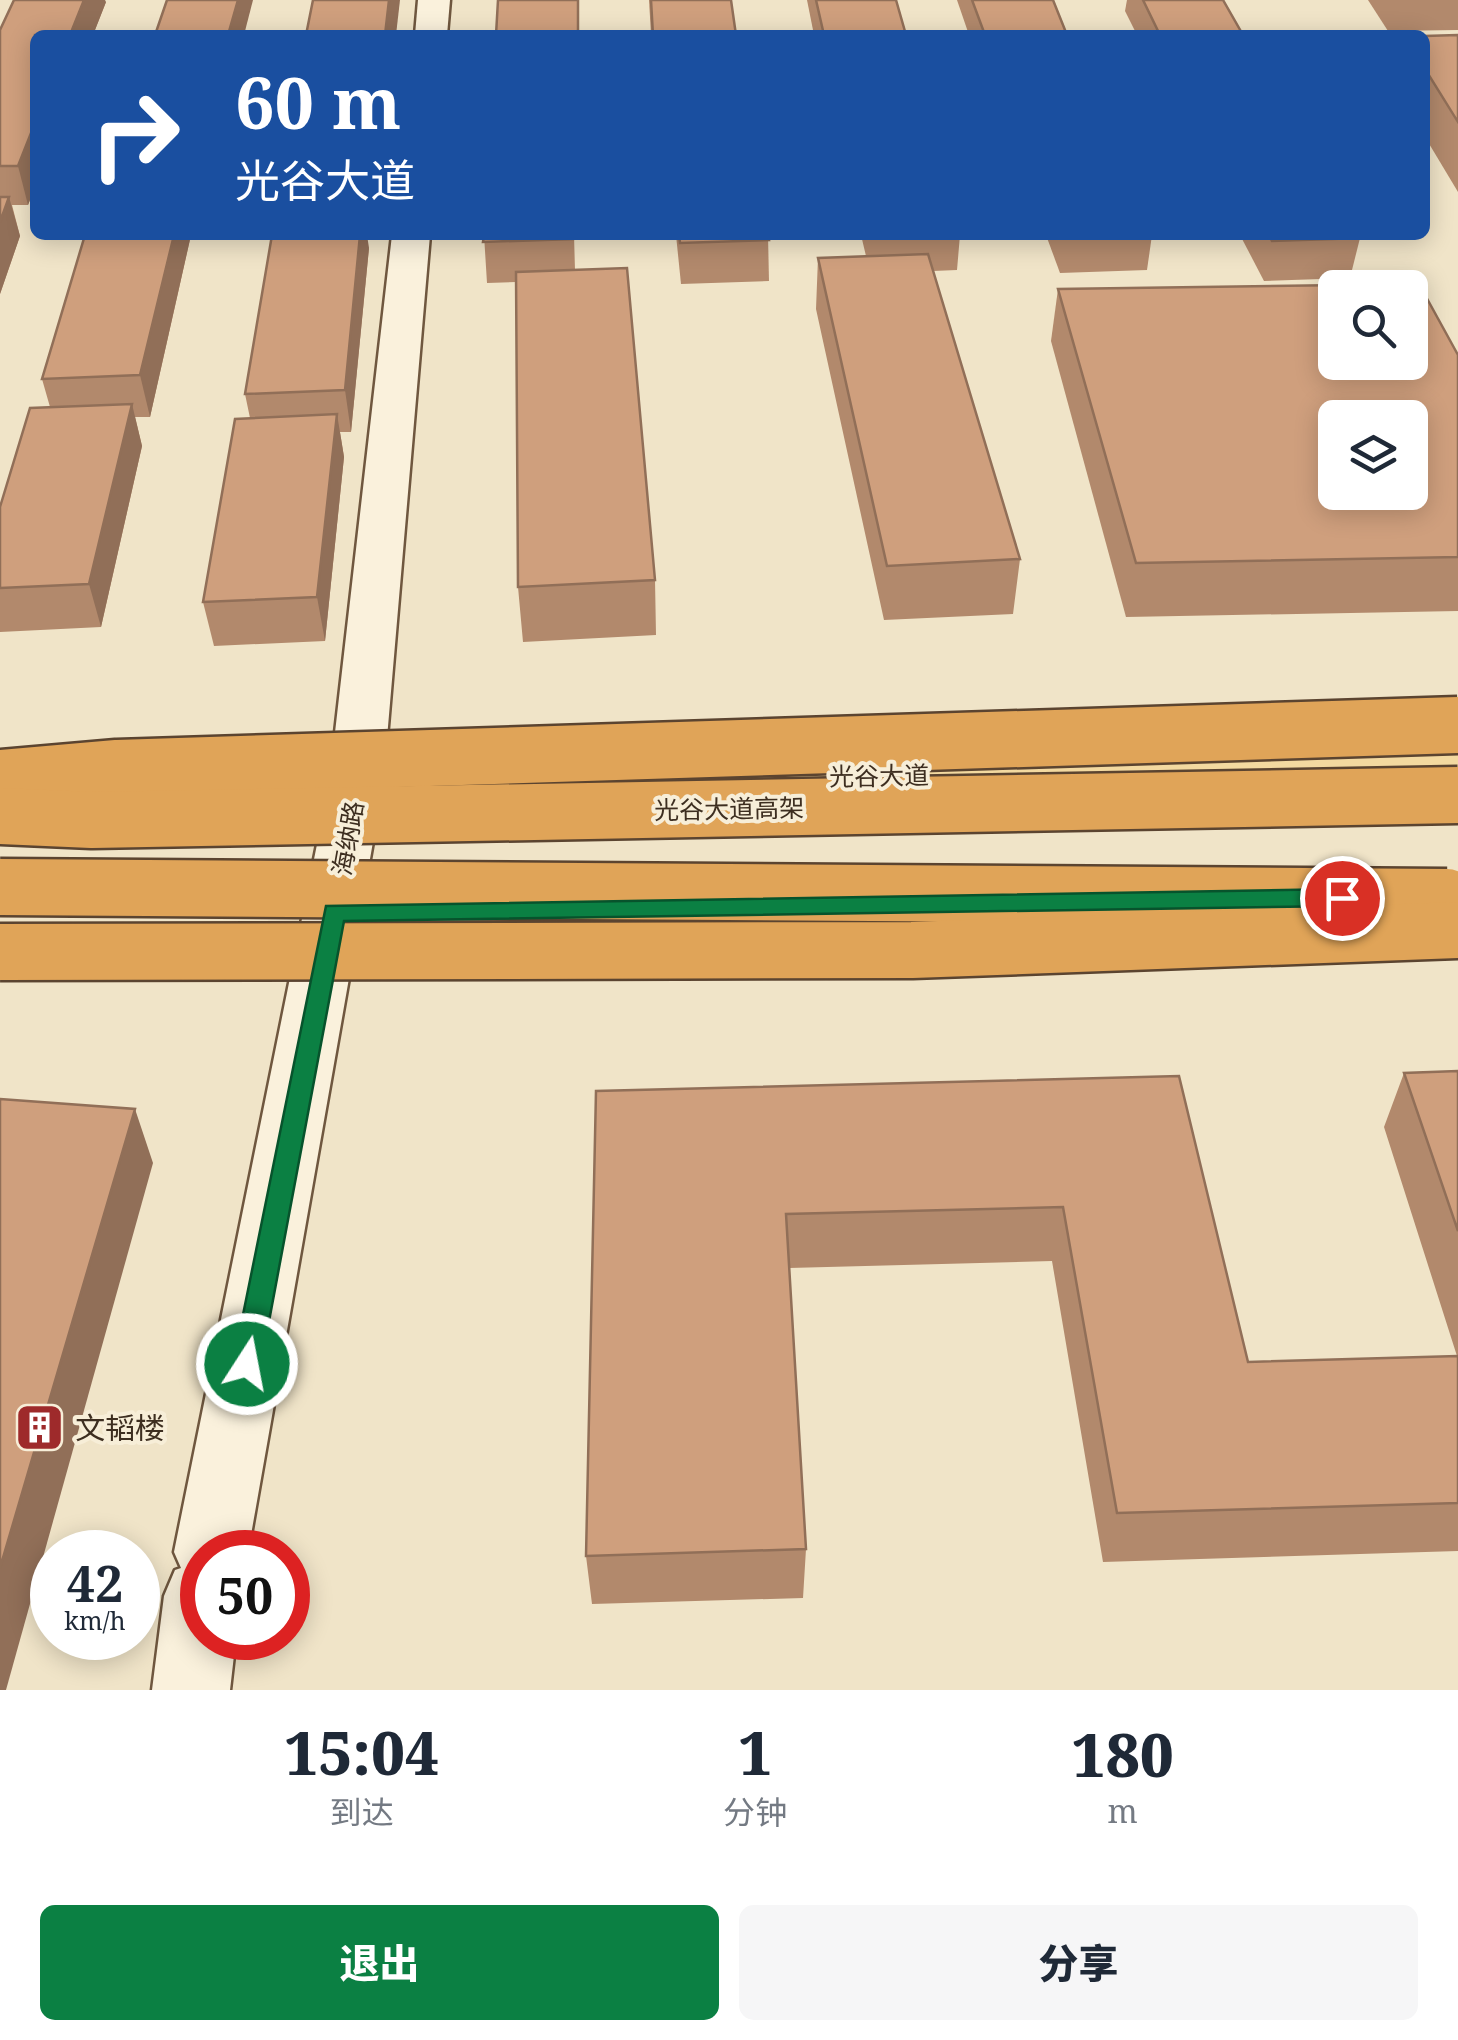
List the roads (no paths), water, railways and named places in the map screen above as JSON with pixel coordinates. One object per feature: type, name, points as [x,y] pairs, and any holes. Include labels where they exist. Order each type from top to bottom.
[{"type":"highway","points":[[0,777],[117,768],[1458,725]]},
{"type":"highway","name":"光谷大道高架","points":[[0,816],[132,819],[1458,795]]},
{"type":"highway","points":[[0,887],[1458,896]]},
{"type":"highway","points":[[0,952],[624,955],[1334,937],[1458,930]]},
{"type":"main road","points":[[431,30],[434,0]]},
{"type":"main road","name":"海纳路","points":[[215,1530],[356,785],[410,240]]},
{"type":"main road","name":"光谷大道","points":[[0,777],[356,785],[1458,764]]},
{"type":"main road","points":[[0,908],[334,912],[1458,896]]},
{"type":"main road","points":[[190,1690],[194,1660]]},
{"type":"place","name":"文韬楼","points":[[40,1427]]}]
